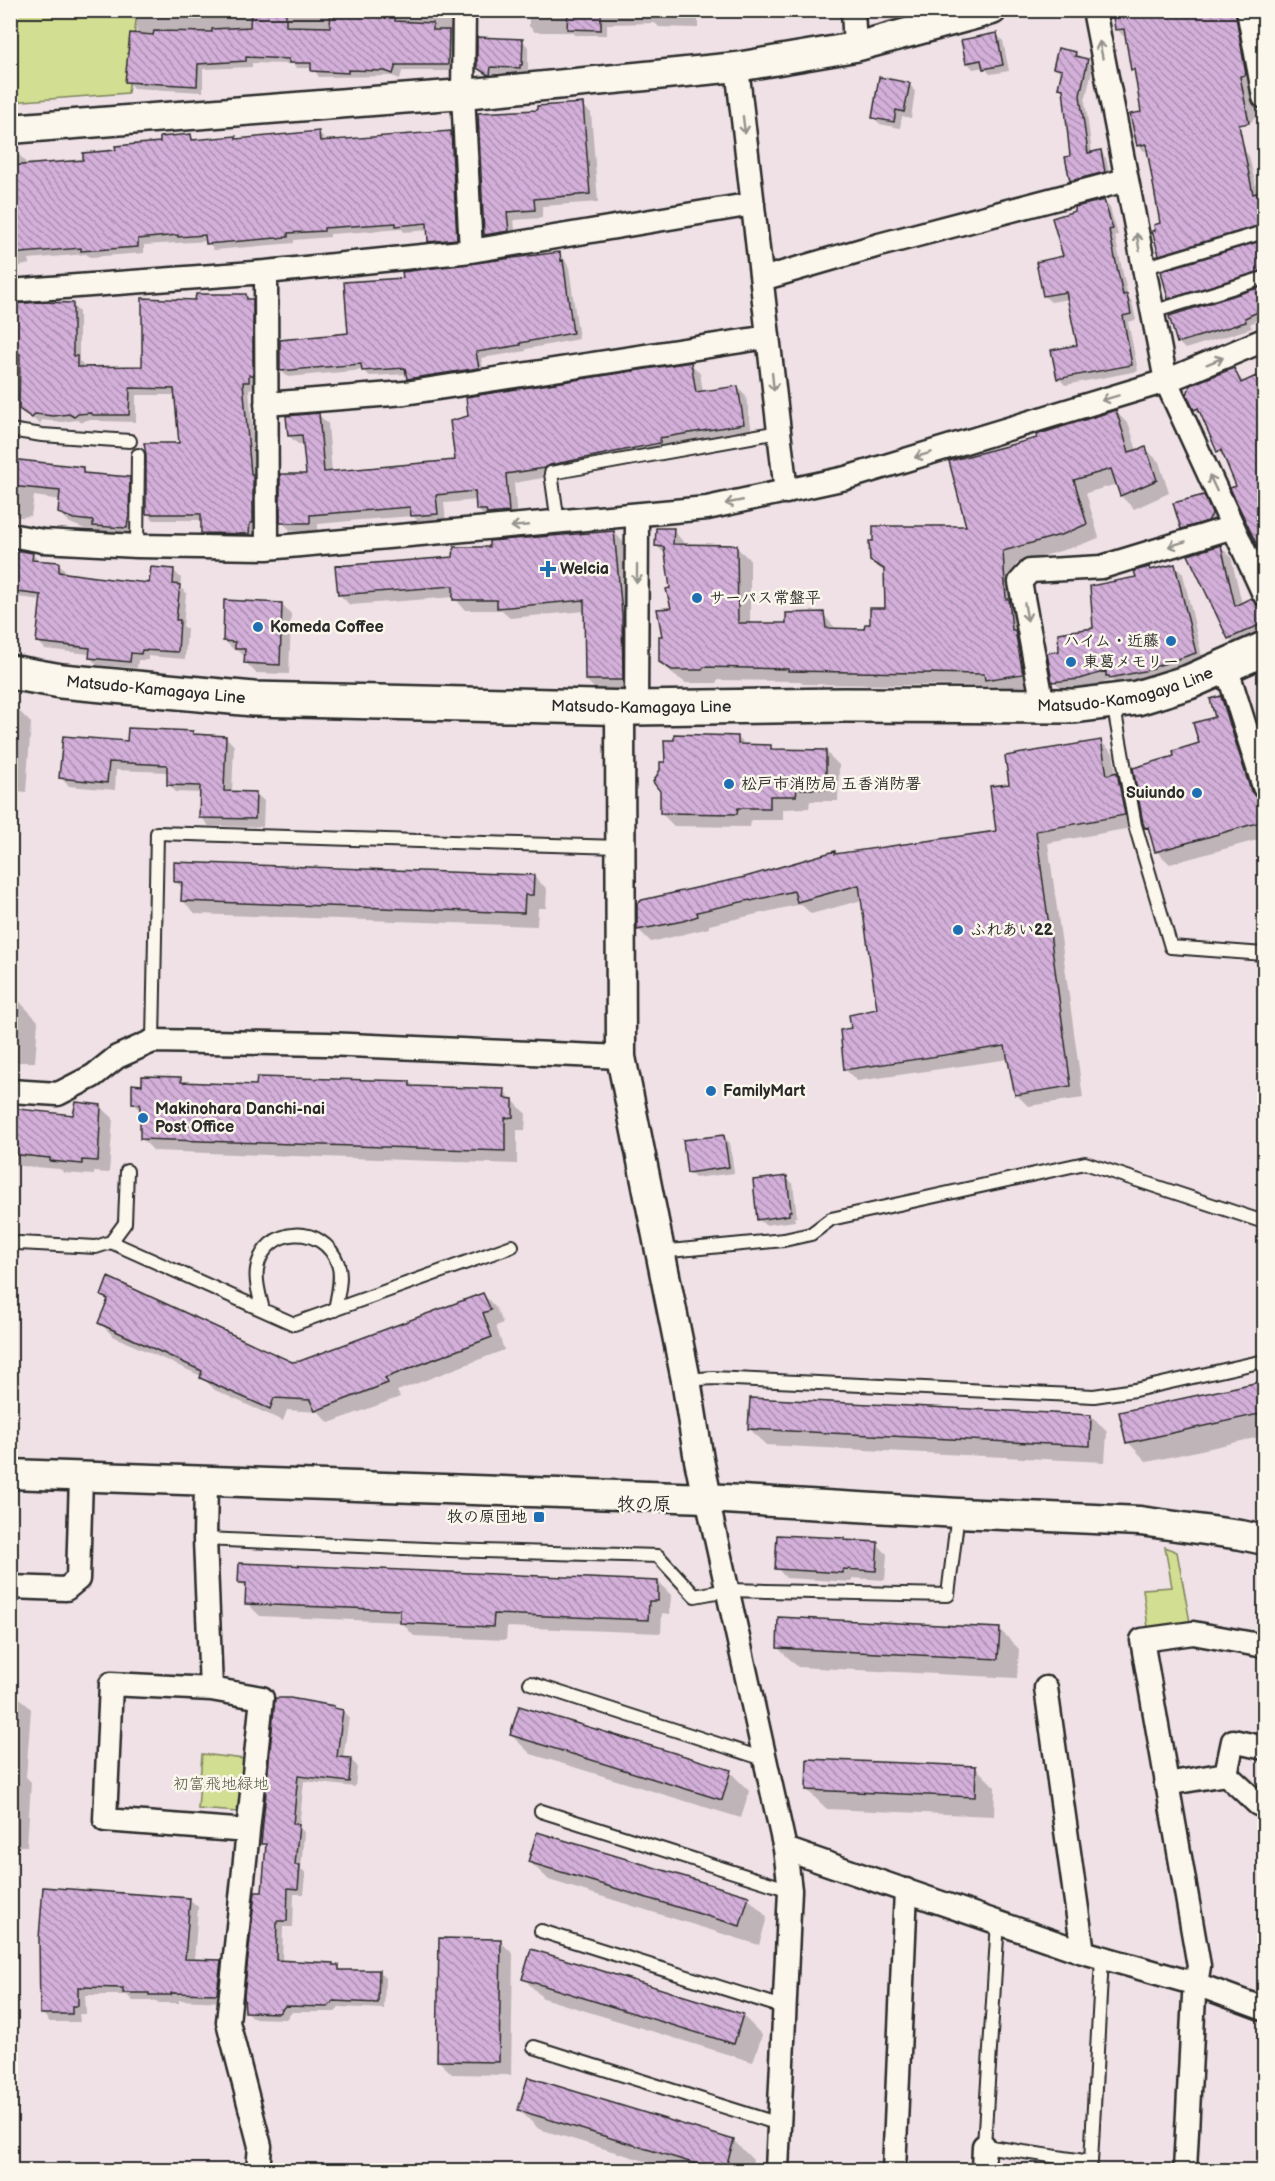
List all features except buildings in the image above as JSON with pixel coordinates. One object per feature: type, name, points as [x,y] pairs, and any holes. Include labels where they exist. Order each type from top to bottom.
[{"type":"main road","name":"Matsudo-Kamagaya Line","points":[[10,672],[61,681],[253,699],[628,708],[1074,706],[1137,698],[1189,682],[1264,649]]},
{"type":"street","points":[[464,10],[463,94],[471,250]]},
{"type":"street","points":[[853,10],[855,47]]},
{"type":"street","points":[[10,129],[463,94],[737,67],[855,47],[992,10]]},
{"type":"street","points":[[1094,10],[1166,381],[1264,594]]},
{"type":"street","points":[[1248,10],[1264,97]]},
{"type":"street","points":[[737,67],[786,492]]},
{"type":"street","points":[[762,279],[879,245],[1126,180]]},
{"type":"street","points":[[10,291],[266,272],[471,250],[753,204]]},
{"type":"street","points":[[266,272],[267,548]]},
{"type":"street","points":[[266,404],[405,393],[768,337]]},
{"type":"street","points":[[10,535],[44,541],[137,546],[267,548],[707,508],[846,478],[1166,381],[1264,340]]},
{"type":"street","points":[[637,516],[620,848],[621,1057],[686,1380],[699,1460],[785,1849],[790,1890],[777,2170]]},
{"type":"street","points":[[1043,705],[1020,582],[1030,571],[1102,567],[1233,526]]},
{"type":"street","points":[[1226,666],[1264,787]]},
{"type":"street","points":[[10,1091],[58,1094],[93,1076],[117,1057],[153,1041],[327,1044],[621,1057]]},
{"type":"street","points":[[10,1474],[707,1498],[1140,1521],[1264,1540]]},
{"type":"street","points":[[10,1587],[66,1588],[78,1579],[81,1477]]},
{"type":"street","points":[[206,1482],[211,1689]]},
{"type":"street","points":[[1185,2170],[1194,1996],[1198,1966],[1142,1640],[1193,1633],[1264,1646]]},
{"type":"street","points":[[248,1831],[105,1820],[111,1684],[211,1689],[262,1698],[228,2022],[260,2146],[258,2170]]},
{"type":"street","points":[[1046,1688],[1092,1955]]},
{"type":"street","points":[[1226,1774],[1233,1741],[1264,1749]]},
{"type":"street","points":[[1166,1784],[1226,1774]]},
{"type":"street","points":[[1226,1774],[1258,1804],[1264,1806]]},
{"type":"street","points":[[785,1849],[1092,1955],[1196,1984],[1264,2009]]},
{"type":"street","points":[[894,2170],[906,1890]]},
{"type":"street","points":[[983,2170],[984,2146]]},
{"type":"lane","points":[[1143,268],[1264,232]]},
{"type":"lane","points":[[1152,312],[1264,278]]},
{"type":"lane","points":[[10,430],[42,435],[130,441]]},
{"type":"lane","points":[[558,523],[551,472],[779,432]]},
{"type":"lane","points":[[137,546],[138,455]]},
{"type":"lane","points":[[1113,701],[1135,825],[1171,947],[1264,954]]},
{"type":"lane","points":[[153,1041],[157,833],[620,848]]},
{"type":"lane","points":[[659,1252],[784,1240],[811,1234],[831,1219],[1085,1162],[1264,1222]]},
{"type":"lane","points":[[10,1245],[19,1243],[96,1247],[111,1242],[125,1223],[127,1171]]},
{"type":"lane","points":[[263,1310],[258,1291],[257,1268],[268,1245],[290,1235],[312,1236],[329,1246],[339,1266],[334,1310]]},
{"type":"lane","points":[[111,1242],[294,1324],[513,1246]]},
{"type":"lane","points":[[686,1380],[713,1378],[1094,1396],[1135,1390],[1264,1361]]},
{"type":"lane","points":[[206,1539],[448,1550],[658,1556],[696,1596],[727,1590],[948,1595],[958,1513]]},
{"type":"lane","points":[[530,1683],[764,1759]]},
{"type":"lane","points":[[541,1811],[790,1890]]},
{"type":"lane","points":[[998,1922],[984,2146],[1091,2162],[1092,1955]]},
{"type":"lane","points":[[541,1931],[786,2008]]},
{"type":"lane","points":[[534,2047],[779,2124]]},
{"type":"green space","points":[[11,11],[137,11],[128,93],[11,102]]},
{"type":"green space","points":[[1165,1547],[1177,1552],[1190,1622],[1148,1628],[1143,1589],[1172,1587]]},
{"type":"green space","name":"初富飛地緑地","points":[[202,1754],[244,1759],[238,1812],[198,1809]]},
{"type":"place","name":"Welcia","points":[[548,569]]},
{"type":"place","name":"サーパス常盤平","points":[[697,598]]},
{"type":"place","name":"Komeda Coffee","points":[[258,627]]},
{"type":"place","name":"ハイム・近藤","points":[[1171,641]]},
{"type":"place","name":"東葛メモリー","points":[[1071,662]]},
{"type":"place","name":"松戸市消防局 五香消防署","points":[[729,784]]},
{"type":"place","name":"Suiundo","points":[[1197,793]]},
{"type":"place","name":"ふれあい22","points":[[958,930]]},
{"type":"place","name":"FamilyMart","points":[[711,1091]]},
{"type":"place","name":"Makinohara Danchi-nai Post Office","points":[[143,1118]]},
{"type":"place","name":"牧の原団地","points":[[539,1517]]},
{"type":"district","name":"牧の原","points":[[644,1504]]}]
